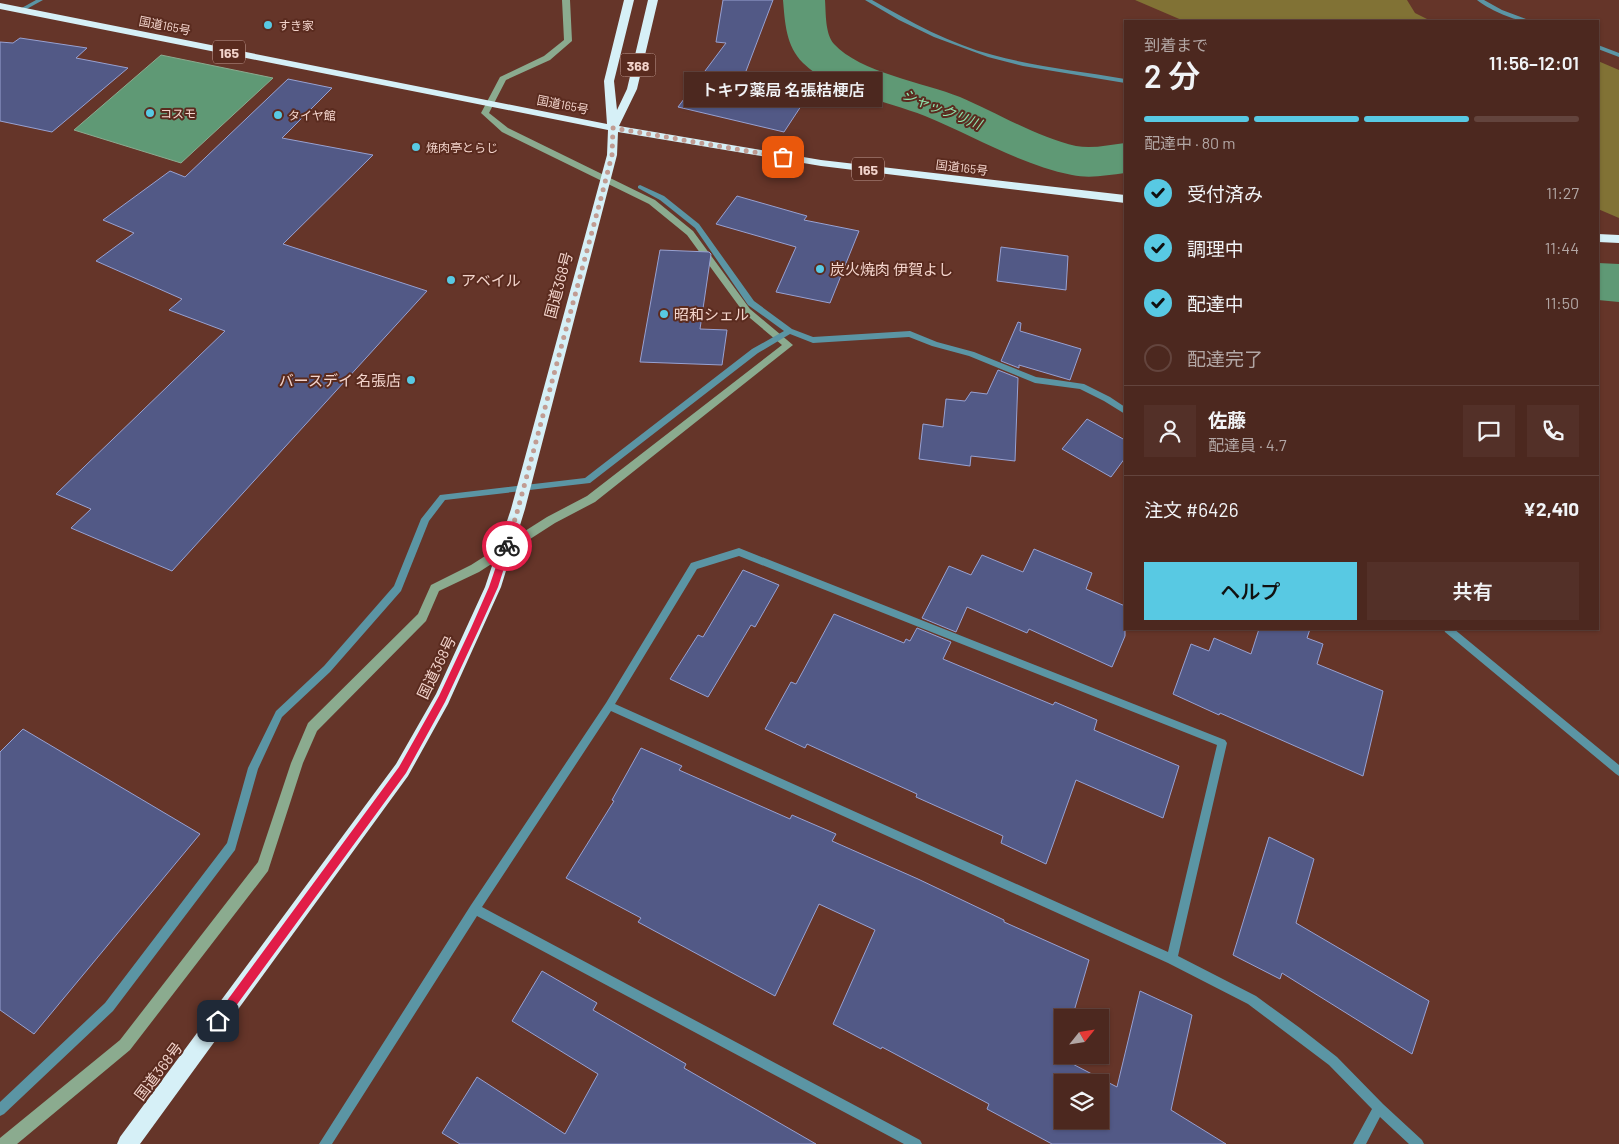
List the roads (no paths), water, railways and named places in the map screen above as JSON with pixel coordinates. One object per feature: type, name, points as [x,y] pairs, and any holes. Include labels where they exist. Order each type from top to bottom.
[{"type":"highway","name":"368","points":[[613,128],[609,81],[629,0]]},
{"type":"highway","name":"368","points":[[613,128],[632,89],[653,0]]},
{"type":"highway","name":"国道165号","points":[[0,6],[613,128],[821,163],[1124,199]]},
{"type":"highway","name":"国道368号","points":[[127,1144],[344,852],[402,770],[442,699],[494,587],[518,509],[612,155],[613,128]]},
{"type":"highway","points":[[1599,238],[1619,240]]},
{"type":"street","points":[[21,10],[40,0]]},
{"type":"street","points":[[868,0],[942,38],[982,53],[1007,60],[1124,82]]},
{"type":"street","points":[[1480,0],[1500,11],[1525,20]]},
{"type":"street","points":[[1599,47],[1619,55]]},
{"type":"street","points":[[640,187],[662,198],[697,226],[751,303],[787,333],[813,340],[910,334],[935,344],[971,354],[1035,380],[1081,386],[1124,409]]},
{"type":"street","points":[[0,1110],[109,1006],[232,846],[253,768],[279,714],[327,669],[398,588],[425,519],[443,497],[587,480],[755,351],[787,333]]},
{"type":"street","points":[[324,1144],[475,909],[609,706],[694,566],[739,552],[1222,743],[1172,959]]},
{"type":"street","points":[[1449,630],[1619,771]]},
{"type":"street","points":[[609,706],[1172,959],[1252,1000],[1333,1062],[1378,1108],[1418,1144]]},
{"type":"street","points":[[475,909],[916,1144]]},
{"type":"street","points":[[1360,1144],[1378,1108]]},
{"type":"waterway","points":[[5,1144],[125,1045],[263,866],[297,763],[312,727],[422,617],[435,588],[475,569],[551,520],[591,499],[788,345],[747,311],[690,233],[652,202],[505,130],[485,113],[503,79],[547,58],[568,41],[566,0]]},
{"type":"waterway","name":"シャックリ川","points":[[804,0],[807,28],[814,48],[832,64],[846,72],[877,85],[926,100],[1022,143],[1055,155],[1085,162],[1124,158]]},
{"type":"waterway","name":"シャックリ川","points":[[1599,282],[1619,283]]},
{"type":"place","name":"すき家","points":[[268,25]]},
{"type":"place","name":"コスモ","points":[[150,113]]},
{"type":"place","name":"タイヤ館","points":[[278,115]]},
{"type":"place","name":"焼肉亭とらじ","points":[[416,147]]},
{"type":"place","name":"トキワ薬局 名張桔梗店","points":[[783,157]]},
{"type":"place","name":"炭火焼肉 伊賀よし","points":[[820,269]]},
{"type":"place","name":"アベイル","points":[[451,280]]},
{"type":"place","name":"昭和シェル","points":[[664,314]]},
{"type":"place","name":"バースデイ 名張店","points":[[411,380]]}]
